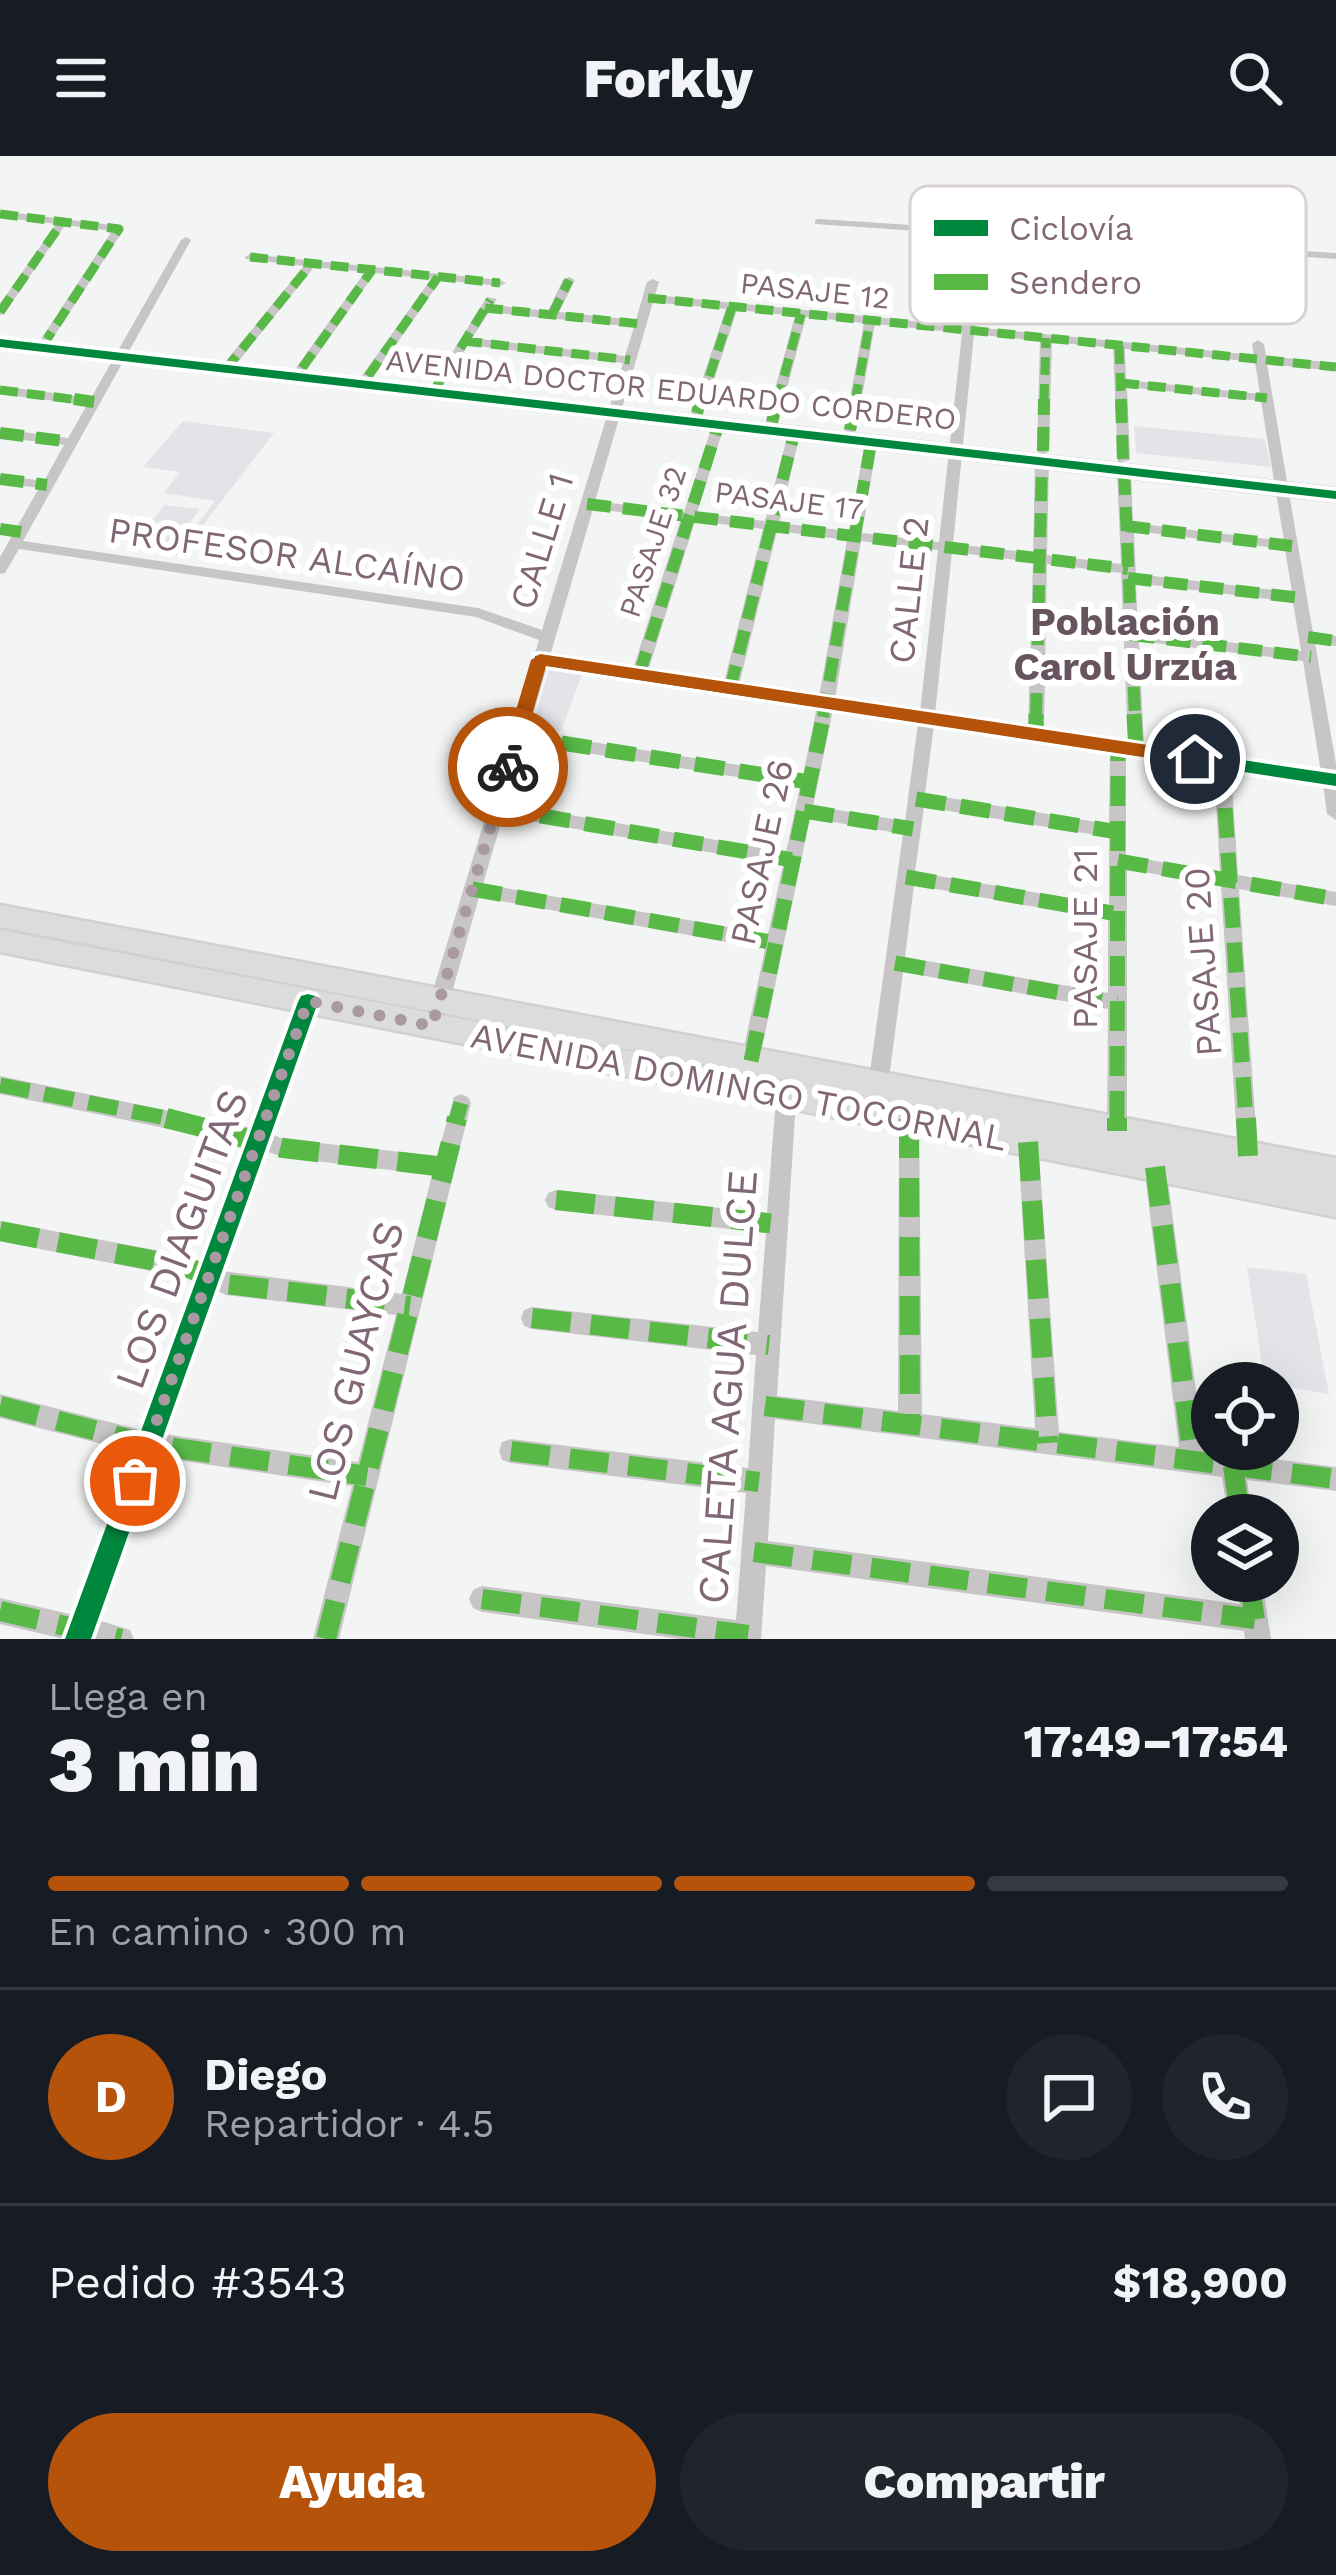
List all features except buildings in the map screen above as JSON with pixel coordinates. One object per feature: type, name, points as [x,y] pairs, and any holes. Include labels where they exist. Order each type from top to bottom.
[{"type":"street","points":[[1,216],[118,228],[47,339]]},
{"type":"street","points":[[0,312],[63,221]]},
{"type":"street","points":[[819,222],[910,228]]},
{"type":"street","points":[[0,569],[186,240]]},
{"type":"street","points":[[1306,254],[1336,256]]},
{"type":"street","points":[[250,256],[438,277],[503,279],[435,389]]},
{"type":"street","points":[[229,365],[312,263]]},
{"type":"street","points":[[302,368],[372,269]]},
{"type":"street","points":[[368,376],[438,277]]},
{"type":"street","points":[[552,315],[569,280]]},
{"type":"street","name":"CALLE 1","points":[[436,1014],[653,282]]},
{"type":"street","name":"PASAJE 12","points":[[648,298],[1119,346],[1260,352],[1336,368]]},
{"type":"street","points":[[697,413],[732,307]]},
{"type":"street","points":[[485,308],[640,324]]},
{"type":"street","points":[[772,422],[802,314]]},
{"type":"street","points":[[850,430],[870,321]]},
{"type":"street","name":"CALLE 2","points":[[878,1086],[927,718],[969,324]]},
{"type":"street","name":"AVENIDA DOCTOR EDUARDO CORDERO","points":[[0,334],[121,353]]},
{"type":"street","points":[[1036,735],[1046,338]]},
{"type":"street","points":[[464,341],[630,360]]},
{"type":"street","name":"AVENIDA DOCTOR EDUARDO CORDERO","points":[[0,344],[229,365],[871,443],[957,447]]},
{"type":"street","name":"PASAJE 21","points":[[1117,1131],[1118,832],[1131,634],[1119,346]]},
{"type":"street","points":[[1260,352],[1336,814]]},
{"type":"street","name":"AVENIDA DOCTOR EDUARDO CORDERO","points":[[229,365],[302,368],[435,389]]},
{"type":"street","points":[[1120,383],[1268,398]]},
{"type":"street","points":[[0,390],[94,402]]},
{"type":"street","name":"AVENIDA DOCTOR EDUARDO CORDERO","points":[[615,410],[697,413],[1282,483],[1336,483]]},
{"type":"street","name":"PASAJE 32","points":[[639,675],[718,426]]},
{"type":"street","points":[[0,433],[71,442]]},
{"type":"street","points":[[730,688],[794,434]]},
{"type":"street","name":"PASAJE 26","points":[[751,1061],[826,703],[871,443]]},
{"type":"street","points":[[0,478],[47,485]]},
{"type":"street","name":"AVENIDA DOCTOR EDUARDO CORDERO","points":[[1282,483],[1336,495]]},
{"type":"street","name":"PASAJE 17","points":[[587,504],[1040,559],[1301,598]]},
{"type":"street","points":[[1126,526],[1292,546]]},
{"type":"street","name":"PROFESOR ALCAÍNO","points":[[0,529],[18,538],[478,613],[546,638]]},
{"type":"street","points":[[1131,634],[1311,657]]},
{"type":"street","points":[[1308,637],[1336,641]]},
{"type":"street","points":[[540,660],[1333,780]]},
{"type":"street","points":[[517,736],[809,782]]},
{"type":"street","name":"PASAJE 20","points":[[1222,763],[1248,1156]]},
{"type":"street","points":[[916,800],[1118,832]]},
{"type":"street","points":[[496,808],[793,860]]},
{"type":"street","points":[[804,811],[913,829]]},
{"type":"street","points":[[1118,862],[1336,899]]},
{"type":"street","points":[[906,877],[1118,914]]},
{"type":"street","points":[[472,889],[776,943]]},
{"type":"street","name":"AVENIDA DOMINGO TOCORNAL","points":[[0,916],[436,1014],[788,1082],[909,1119],[1336,1202]]},
{"type":"street","name":"AVENIDA DOMINGO TOCORNAL","points":[[0,941],[308,1001],[436,1014],[751,1061],[788,1082],[878,1086],[1336,1173]]},
{"type":"street","points":[[895,963],[1117,1003]]},
{"type":"street","name":"LOS DIAGUITAS","points":[[79,1636],[308,1001]]},
{"type":"street","name":"CALETA AGUA DULCE","points":[[748,1637],[788,1082]]},
{"type":"street","points":[[0,1085],[283,1148],[445,1167]]},
{"type":"street","name":"LOS GUAYCAS","points":[[326,1639],[461,1102]]},
{"type":"street","points":[[909,1119],[910,1425]]},
{"type":"street","points":[[1028,1142],[1048,1443]]},
{"type":"street","points":[[1155,1167],[1191,1446]]},
{"type":"street","points":[[556,1200],[777,1224]]},
{"type":"street","points":[[0,1231],[188,1267],[226,1284],[410,1306]]},
{"type":"street","points":[[532,1318],[769,1345]]},
{"type":"street","points":[[0,1406],[148,1444],[367,1476]]},
{"type":"street","points":[[765,1406],[1191,1461]]},
{"type":"street","points":[[511,1451],[759,1482]]},
{"type":"street","points":[[1265,1470],[1336,1479]]},
{"type":"street","points":[[754,1552],[1256,1629]]},
{"type":"street","points":[[482,1599],[748,1637]]},
{"type":"street","points":[[0,1612],[79,1636],[121,1639]]},
{"type":"shaded area","points":[[183,421],[274,433],[180,555],[174,554],[215,501],[164,493],[180,472],[143,467]]},
{"type":"shaded area","points":[[1134,426],[1265,439],[1271,467],[1136,453]]},
{"type":"shaded area","points":[[164,505],[200,509],[174,545],[137,540]]},
{"type":"shaded area","points":[[550,667],[583,672],[561,731],[532,727]]},
{"type":"shaded area","points":[[1247,1267],[1306,1274],[1329,1394],[1299,1389],[1299,1362],[1262,1362]]},
{"type":"marked path","points":[[0,214],[119,229],[47,339]]},
{"type":"marked path","points":[[0,312],[63,221]]},
{"type":"marked path","points":[[250,257],[500,283]]},
{"type":"marked path","points":[[225,370],[312,263]]},
{"type":"marked path","points":[[302,368],[372,270]]},
{"type":"marked path","points":[[368,376],[438,277]]},
{"type":"marked path","points":[[552,315],[569,280]]},
{"type":"marked path","points":[[648,298],[1336,367]]},
{"type":"marked path","points":[[432,394],[490,300]]},
{"type":"marked path","points":[[697,413],[732,307]]},
{"type":"marked path","points":[[485,308],[641,324]]},
{"type":"marked path","points":[[772,422],[801,314]]},
{"type":"marked path","points":[[850,430],[870,321]]},
{"type":"marked path","points":[[1043,451],[1046,338]]},
{"type":"marked path","points":[[464,341],[630,360]]},
{"type":"marked path","points":[[1119,346],[1123,460]]},
{"type":"marked path","points":[[1121,383],[1267,398]]},
{"type":"marked path","points":[[0,390],[94,402]]},
{"type":"marked path","points":[[639,675],[718,426]]},
{"type":"marked path","points":[[0,433],[71,442]]},
{"type":"marked path","points":[[730,689],[794,434]]},
{"type":"marked path","points":[[751,1061],[826,703],[871,443]]},
{"type":"marked path","points":[[1036,735],[1042,462]]},
{"type":"marked path","points":[[1124,471],[1136,750]]},
{"type":"marked path","points":[[0,479],[47,485]]},
{"type":"marked path","points":[[587,504],[1128,569]]},
{"type":"marked path","points":[[1126,526],[1292,546]]},
{"type":"marked path","points":[[0,529],[21,532]]},
{"type":"marked path","points":[[1128,578],[1301,598]]},
{"type":"marked path","points":[[1131,635],[1311,657]]},
{"type":"marked path","points":[[1308,637],[1336,641]]},
{"type":"marked path","points":[[517,736],[809,782]]},
{"type":"marked path","points":[[1117,1131],[1118,747]]},
{"type":"marked path","points":[[1222,763],[1248,1156]]},
{"type":"marked path","points":[[916,799],[1118,832]]},
{"type":"marked path","points":[[496,808],[793,860]]},
{"type":"marked path","points":[[804,811],[913,829]]},
{"type":"marked path","points":[[1118,861],[1336,899]]},
{"type":"marked path","points":[[906,877],[1118,914]]},
{"type":"marked path","points":[[472,889],[776,943]]},
{"type":"marked path","points":[[895,963],[1117,1003]]},
{"type":"marked path","points":[[0,1085],[235,1132],[283,1148],[445,1167]]},
{"type":"marked path","points":[[326,1639],[461,1103]]},
{"type":"marked path","points":[[909,1119],[910,1425]]},
{"type":"marked path","points":[[1028,1142],[1048,1443]]},
{"type":"marked path","points":[[1155,1167],[1191,1446]]},
{"type":"marked path","points":[[556,1200],[777,1224]]},
{"type":"marked path","points":[[0,1231],[187,1267],[226,1284],[410,1306]]},
{"type":"marked path","points":[[532,1318],[769,1345]]},
{"type":"marked path","points":[[0,1406],[148,1444],[367,1476]]},
{"type":"marked path","points":[[765,1406],[1336,1479]]},
{"type":"marked path","points":[[511,1451],[759,1482]]},
{"type":"marked path","points":[[1234,1470],[1237,1494]]},
{"type":"marked path","points":[[754,1552],[1255,1619]]},
{"type":"marked path","points":[[482,1599],[748,1635]]},
{"type":"marked path","points":[[1252,1602],[1258,1639]]},
{"type":"marked path","points":[[0,1611],[121,1639]]},
{"type":"cycle path","points":[[0,343],[1336,495]]},
{"type":"cycle path","points":[[540,660],[1336,780]]},
{"type":"cycle path","points":[[78,1639],[308,1002]]},
{"type":"way so far","points":[[135,1481],[308,1001],[432,1026],[508,767]]},
{"type":"district","name":"Población Carol Urzúa","points":[[1125,644]]},
{"type":"route","points":[[508,767],[540,660],[1195,759]]}]
